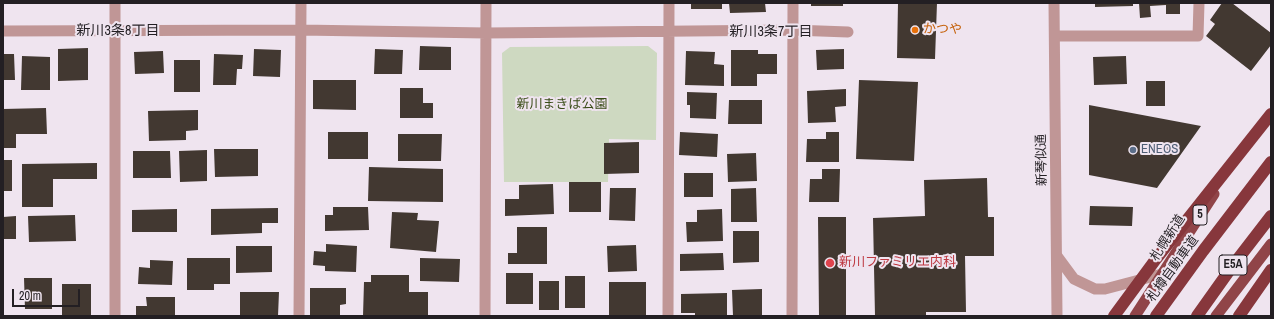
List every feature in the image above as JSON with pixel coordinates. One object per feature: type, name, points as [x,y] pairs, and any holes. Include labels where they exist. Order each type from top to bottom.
[{"type":"highway","points":[[1114,316],[1161,253],[1271,114]]},
{"type":"highway","name":"札幌新道","points":[[1135,316],[1219,186],[1271,119]]},
{"type":"highway","name":"札樽自動車道","points":[[1156,316],[1202,251],[1271,162]]},
{"type":"highway","name":"E5A","points":[[1197,316],[1271,216]]},
{"type":"highway","points":[[1216,316],[1271,244]]},
{"type":"highway","points":[[1239,316],[1271,270]]},
{"type":"street","points":[[115,3],[115,316]]},
{"type":"street","points":[[300,316],[301,3]]},
{"type":"street","points":[[485,316],[486,3]]},
{"type":"street","points":[[668,316],[669,3]]},
{"type":"street","points":[[792,316],[793,3]]},
{"type":"street","name":"新琴似通","points":[[1054,3],[1057,316]]},
{"type":"street","points":[[1055,36],[1198,36],[1199,3]]},
{"type":"street","points":[[3,31],[301,30],[486,33],[793,30],[848,32]]},
{"type":"street","points":[[1057,256],[1074,279],[1095,289],[1104,289],[1162,274]]},
{"type":"green space","name":"新川まきば公園","points":[[648,46],[657,53],[656,140],[609,139],[608,182],[504,182],[502,53],[510,47]]},
{"type":"building","points":[[691,3],[722,3],[722,9],[691,9]]},
{"type":"building","points":[[729,3],[765,3],[766,12],[730,13]]},
{"type":"building","points":[[811,3],[843,3],[843,6],[811,6]]},
{"type":"building","points":[[898,3],[937,3],[935,59],[897,58]]},
{"type":"building","points":[[1095,3],[1133,3],[1133,6],[1095,7]]},
{"type":"building","points":[[1139,3],[1180,3],[1180,14],[1166,14],[1166,5],[1150,6],[1151,17],[1140,18]]},
{"type":"building","points":[[1222,3],[1232,3],[1271,33],[1271,45],[1251,71],[1206,36],[1215,24],[1210,20]]},
{"type":"building","points":[[420,46],[451,47],[451,70],[419,70]]},
{"type":"building","points":[[88,48],[88,80],[58,81],[58,49]]},
{"type":"building","points":[[254,49],[281,50],[280,77],[253,76]]},
{"type":"building","points":[[375,49],[403,50],[402,74],[374,74]]},
{"type":"building","points":[[844,49],[844,69],[817,70],[816,50]]},
{"type":"building","points":[[731,50],[758,50],[758,54],[777,54],[777,74],[757,74],[757,86],[731,86]]},
{"type":"building","points":[[163,51],[164,73],[135,74],[134,52]]},
{"type":"building","points":[[686,51],[715,52],[714,64],[724,65],[724,86],[685,85]]},
{"type":"building","points":[[3,54],[14,54],[15,80],[3,80]]},
{"type":"building","points":[[214,54],[243,55],[242,69],[237,69],[236,85],[213,85]]},
{"type":"building","points":[[22,56],[50,57],[50,90],[21,90]]},
{"type":"building","points":[[1126,56],[1127,84],[1094,85],[1093,57]]},
{"type":"building","points":[[174,60],[200,60],[200,92],[174,92]]},
{"type":"building","points":[[313,80],[356,80],[356,110],[313,109]]},
{"type":"building","points":[[859,80],[918,82],[914,161],[856,159]]},
{"type":"building","points":[[1146,81],[1165,81],[1165,106],[1146,106]]},
{"type":"building","points":[[400,88],[423,88],[423,103],[433,103],[433,118],[400,118]]},
{"type":"building","points":[[846,89],[846,106],[835,107],[836,122],[808,123],[807,91]]},
{"type":"building","points":[[687,92],[717,93],[716,119],[690,118],[690,105],[687,105]]},
{"type":"building","points":[[729,100],[762,100],[762,124],[728,124]]},
{"type":"building","points":[[1089,105],[1201,126],[1157,188],[1089,175]]},
{"type":"building","points":[[46,108],[47,134],[16,134],[16,148],[3,148],[3,109]]},
{"type":"building","points":[[198,110],[198,130],[186,131],[186,140],[149,141],[148,111]]},
{"type":"building","points":[[328,132],[368,132],[368,159],[328,159]]},
{"type":"building","points":[[680,132],[718,134],[717,157],[679,155]]},
{"type":"building","points":[[826,132],[839,132],[839,162],[806,162],[807,139],[826,139]]},
{"type":"building","points":[[398,134],[442,134],[441,161],[398,161]]},
{"type":"building","points":[[639,142],[639,173],[604,174],[604,143]]},
{"type":"building","points":[[214,149],[258,149],[258,176],[215,177]]},
{"type":"building","points":[[207,150],[207,181],[180,182],[179,151]]},
{"type":"building","points":[[133,151],[170,151],[171,178],[133,178]]},
{"type":"building","points":[[756,153],[757,181],[728,182],[727,154]]},
{"type":"building","points":[[3,160],[12,160],[12,191],[3,191]]},
{"type":"building","points":[[97,163],[97,179],[53,179],[53,207],[22,207],[22,164]]},
{"type":"building","points":[[369,167],[443,169],[443,202],[368,201]]},
{"type":"building","points":[[822,169],[840,169],[839,202],[809,202],[810,179],[822,179]]},
{"type":"building","points":[[684,173],[713,173],[713,197],[684,197]]},
{"type":"building","points":[[987,178],[988,217],[994,217],[994,256],[965,256],[966,312],[926,312],[926,316],[875,316],[873,218],[925,216],[924,180]]},
{"type":"building","points":[[569,182],[601,182],[601,212],[569,212]]},
{"type":"building","points":[[553,184],[554,214],[505,216],[505,199],[519,199],[519,185]]},
{"type":"building","points":[[610,188],[636,188],[635,221],[609,220]]},
{"type":"building","points":[[756,188],[757,222],[731,222],[731,189]]},
{"type":"building","points":[[1090,206],[1133,207],[1132,226],[1089,225]]},
{"type":"building","points":[[333,207],[368,207],[369,230],[325,231],[325,215],[333,215]]},
{"type":"building","points":[[278,208],[278,223],[262,223],[262,233],[211,235],[211,209]]},
{"type":"building","points":[[177,209],[177,232],[132,232],[132,210]]},
{"type":"building","points":[[722,209],[723,241],[687,242],[686,222],[697,222],[697,210]]},
{"type":"building","points":[[392,212],[418,213],[417,220],[439,221],[436,252],[390,248]]},
{"type":"building","points":[[75,215],[76,241],[29,242],[28,216]]},
{"type":"building","points":[[16,216],[16,239],[3,239],[3,217]]},
{"type":"building","points":[[818,217],[846,217],[846,316],[819,316]]},
{"type":"building","points":[[517,227],[547,227],[547,264],[508,264],[508,253],[517,253]]},
{"type":"building","points":[[733,231],[759,231],[759,262],[733,263]]},
{"type":"building","points":[[326,244],[357,246],[356,272],[325,271],[325,266],[313,265],[314,251],[326,252]]},
{"type":"building","points":[[636,245],[637,271],[608,272],[607,246]]},
{"type":"building","points":[[236,246],[272,246],[272,272],[236,273]]},
{"type":"building","points":[[723,253],[724,270],[680,271],[680,254]]},
{"type":"building","points":[[187,258],[230,258],[230,284],[214,284],[214,290],[187,290]]},
{"type":"building","points":[[420,258],[460,259],[459,282],[420,281]]},
{"type":"building","points":[[150,260],[173,261],[172,285],[138,284],[139,267],[150,268]]},
{"type":"building","points":[[506,273],[533,273],[533,304],[506,304]]},
{"type":"building","points":[[371,275],[409,275],[409,292],[428,292],[428,316],[363,316],[364,282],[371,282]]},
{"type":"building","points":[[565,276],[585,276],[585,308],[565,308]]},
{"type":"building","points":[[24,278],[52,278],[52,309],[25,309]]},
{"type":"building","points":[[539,281],[559,281],[559,310],[539,310]]},
{"type":"building","points":[[609,282],[646,282],[646,316],[609,316]]},
{"type":"building","points":[[62,284],[91,284],[91,316],[62,316]]},
{"type":"building","points":[[310,288],[346,288],[346,304],[340,305],[340,316],[310,316]]},
{"type":"building","points":[[762,289],[762,316],[733,316],[732,290]]},
{"type":"building","points":[[240,292],[279,292],[278,316],[240,316]]},
{"type":"building","points":[[727,293],[727,316],[695,316],[695,313],[681,313],[681,294]]},
{"type":"building","points":[[146,297],[175,297],[175,316],[136,316],[136,306],[147,306]]},
{"type":"place","name":"かつや","points":[[915,30]]},
{"type":"place","name":"ENEOS","points":[[1133,150]]},
{"type":"place","name":"新川ファミリエ内科","points":[[830,263]]},
{"type":"district","name":"新川3条8丁目","points":[[118,31]]},
{"type":"district","name":"新川3条7丁目","points":[[771,32]]}]
